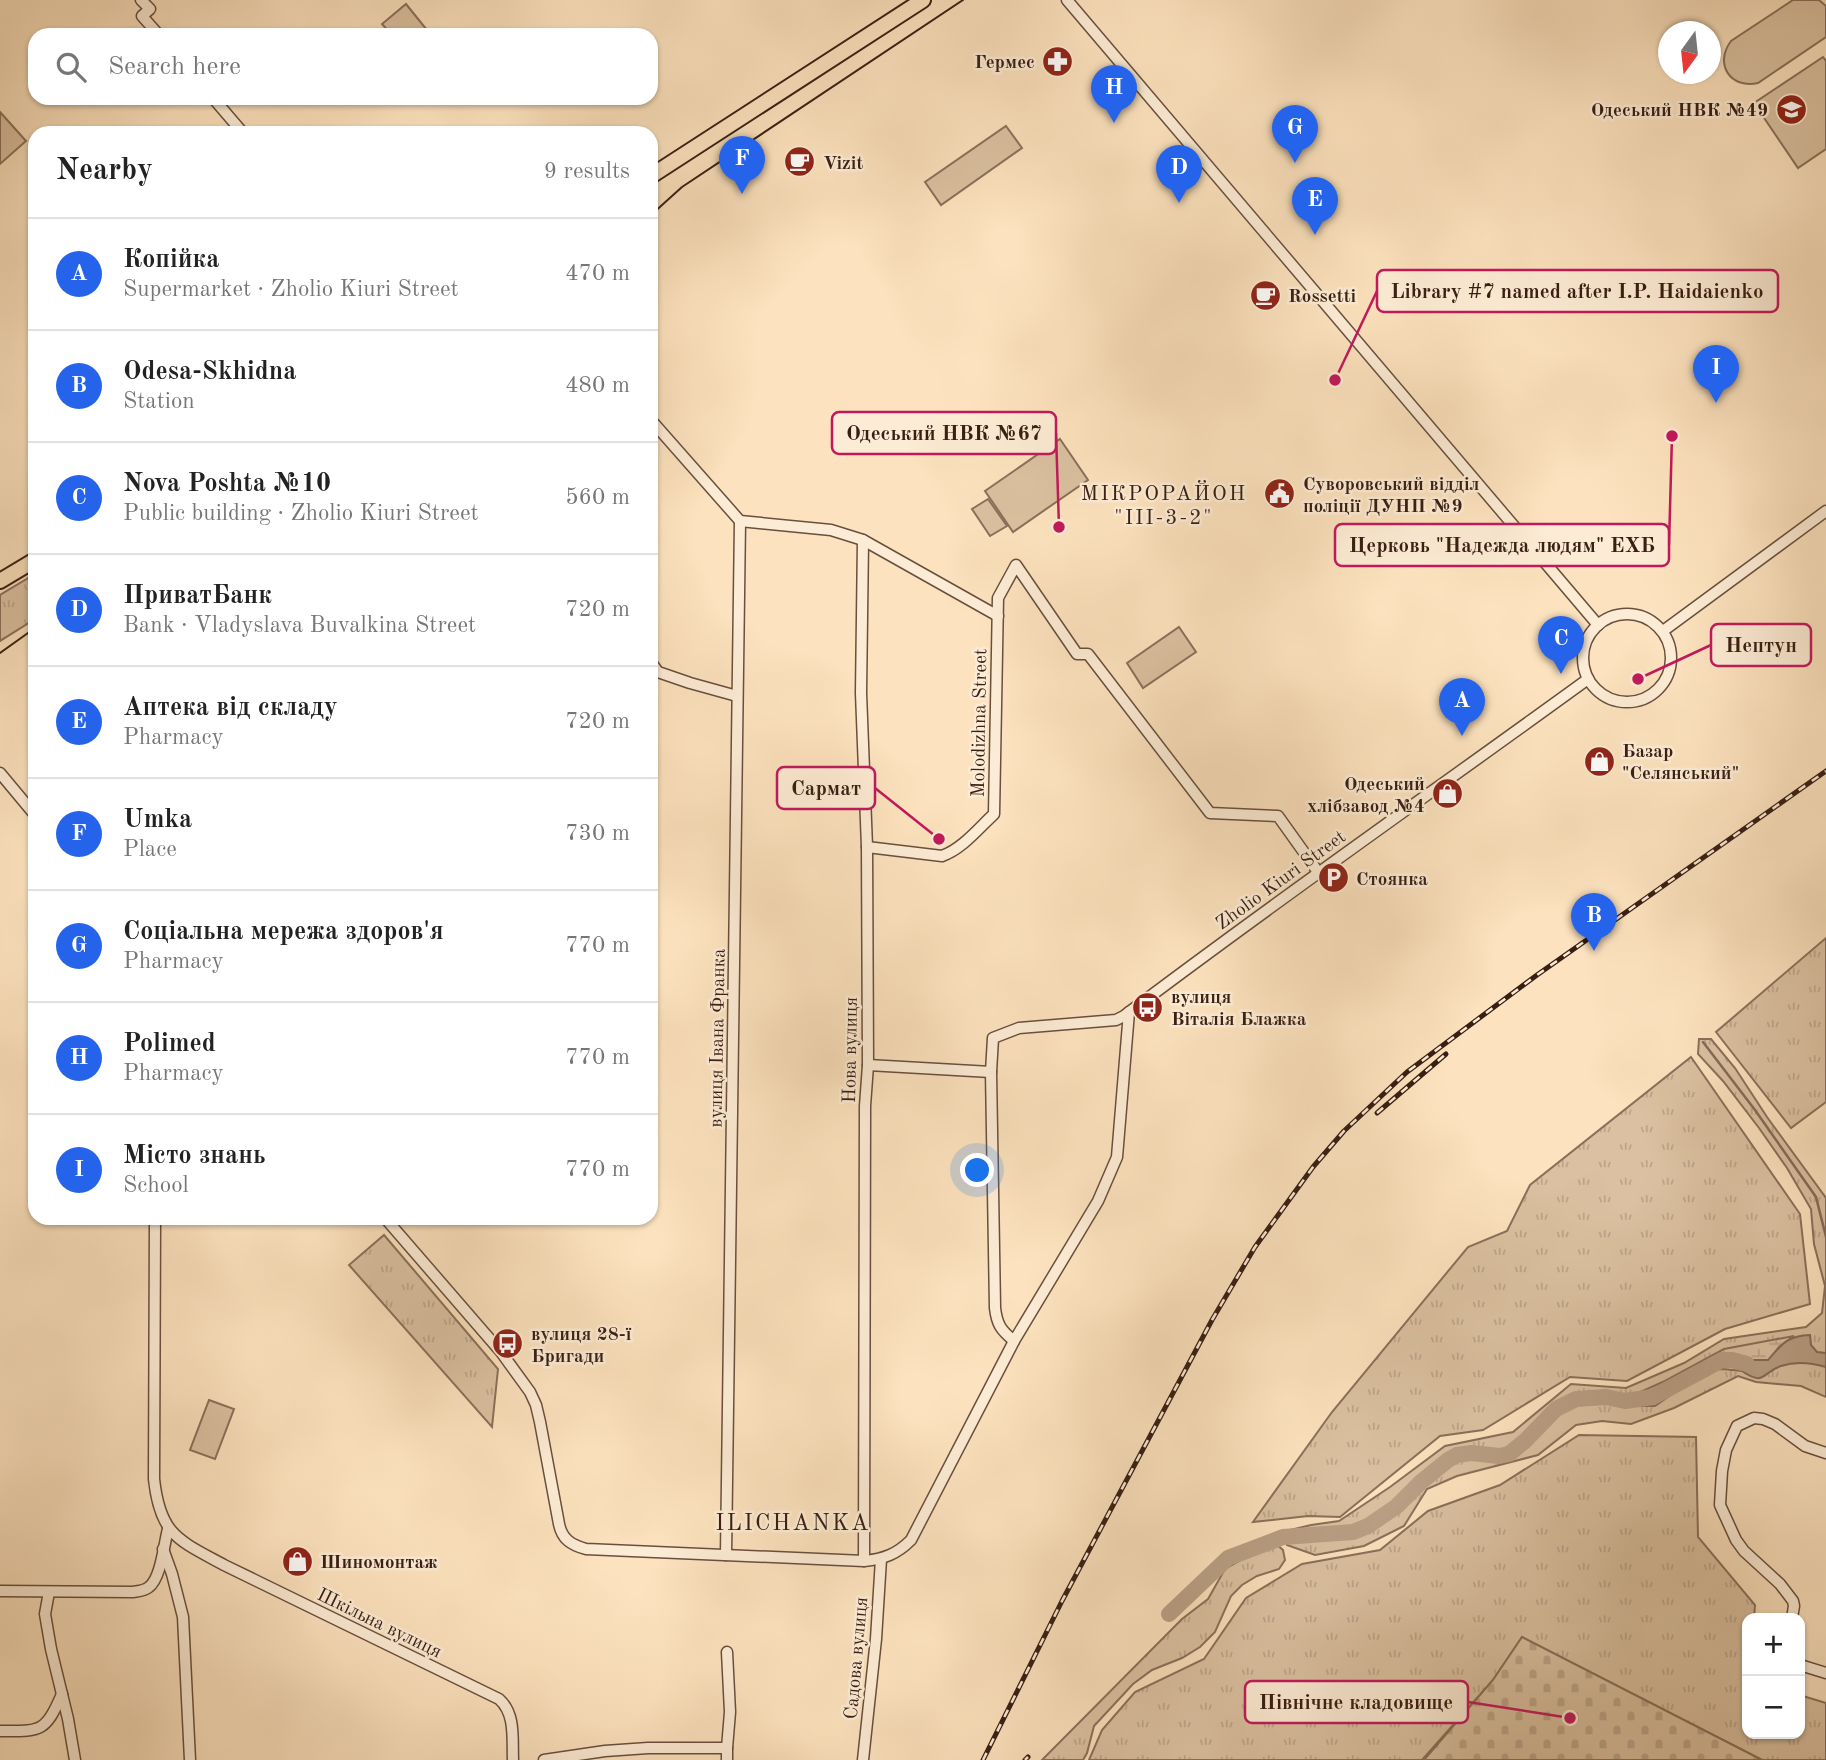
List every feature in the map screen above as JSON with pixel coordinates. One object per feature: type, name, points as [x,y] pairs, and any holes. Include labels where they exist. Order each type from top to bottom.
[{"type":"highway","points":[[658,171],[923,0]]},
{"type":"highway","points":[[0,581],[28,564]]},
{"type":"street","points":[[141,0],[150,9],[142,16],[153,28]]},
{"type":"street","points":[[1067,0],[1598,625]]},
{"type":"street","points":[[219,105],[237,126]]},
{"type":"street","points":[[658,428],[740,521],[831,530],[863,540],[998,616]]},
{"type":"street","points":[[1662,631],[1826,511]]},
{"type":"street","name":"вулиця Івана Франка","points":[[726,1555],[740,521]]},
{"type":"street","name":"Нова вулиця","points":[[863,540],[861,693],[867,847],[868,1065],[865,1132],[864,1561]]},
{"type":"street","name":"Molodizhna Street","points":[[867,847],[942,856],[963,843],[994,814],[998,598],[1016,565],[1077,654],[1087,654],[1210,813],[1278,816],[1318,872]]},
{"type":"street","points":[[1639,615],[1662,631],[1669,644],[1671,659],[1669,673],[1657,691],[1638,701],[1623,702],[1609,698],[1597,690],[1588,679],[1584,650],[1589,636],[1598,625],[1610,617],[1639,615]]},
{"type":"street","points":[[658,672],[737,696]]},
{"type":"street","name":"Zholio Kiuri Street","points":[[1129,1012],[1318,872],[1588,679]]},
{"type":"street","points":[[0,773],[28,807]]},
{"type":"street","points":[[391,1225],[501,1352],[530,1392],[536,1405],[561,1533],[567,1540],[586,1549],[864,1561],[881,1559],[902,1549],[911,1540],[1014,1341],[1098,1201],[1117,1157],[1129,1012]]},
{"type":"street","points":[[1014,1341],[997,1323],[995,1308],[992,1041],[995,1036],[1019,1028],[1116,1020],[1129,1012]]},
{"type":"street","points":[[868,1065],[992,1072]]},
{"type":"street","points":[[0,1591],[133,1592],[144,1591],[156,1578],[168,1529],[161,1515],[154,1479],[155,1225]]},
{"type":"street","points":[[1793,1613],[1793,1601],[1780,1584],[1744,1551],[1720,1505],[1726,1450],[1737,1426],[1754,1418],[1775,1424],[1805,1446],[1826,1453]]},
{"type":"street","name":"Шкільна вулиця","points":[[168,1529],[187,1544],[224,1565],[499,1699],[510,1712],[513,1760]]},
{"type":"street","points":[[163,1549],[183,1617],[190,1760]]},
{"type":"street","name":"Садова вулиця","points":[[863,1760],[876,1639],[881,1559]]},
{"type":"street","points":[[49,1592],[45,1614],[75,1760]]},
{"type":"street","points":[[727,1652],[730,1712],[727,1760]]},
{"type":"street","points":[[1805,1667],[1826,1673]]},
{"type":"street","points":[[0,1731],[29,1731],[45,1725],[62,1694]]},
{"type":"street","points":[[544,1760],[648,1748],[727,1748]]},
{"type":"green space","points":[[1793,0],[1819,0],[1826,6],[1826,37],[1758,83],[1748,84],[1733,78],[1728,73],[1724,58],[1731,41]]},
{"type":"green space","points":[[406,4],[425,28],[386,28],[382,24]]},
{"type":"green space","points":[[1823,57],[1826,61],[1826,149],[1798,168],[1754,103]]},
{"type":"green space","points":[[0,112],[26,141],[0,164]]},
{"type":"green space","points":[[1006,126],[1022,148],[941,205],[925,182]]},
{"type":"green space","points":[[1060,439],[1088,480],[1013,532],[985,491]]},
{"type":"green space","points":[[988,499],[1007,526],[990,536],[972,509]]},
{"type":"green space","points":[[28,578],[28,623],[0,641],[0,595]]},
{"type":"green space","points":[[1179,627],[1196,652],[1143,688],[1127,663]]},
{"type":"green space","points":[[1826,938],[1826,1102],[1791,1128],[1716,1032]]},
{"type":"green space","points":[[1699,1039],[1711,1039],[1735,1068],[1826,1198],[1826,1397],[1801,1386],[1756,1382],[1738,1376],[1674,1408],[1631,1424],[1602,1421],[1576,1425],[1538,1455],[1457,1476],[1427,1489],[1404,1526],[1364,1546],[1315,1555],[1287,1545],[1286,1531],[1339,1521],[1445,1446],[1513,1432],[1571,1384],[1626,1388],[1684,1363],[1724,1339],[1806,1327],[1822,1313],[1825,1286],[1814,1244],[1811,1209],[1759,1128],[1723,1081],[1698,1054]]},
{"type":"green space","points":[[1691,1057],[1800,1214],[1810,1304],[1725,1329],[1627,1381],[1570,1377],[1483,1430],[1440,1436],[1340,1517],[1308,1516],[1253,1522],[1332,1412],[1468,1247],[1507,1231],[1530,1185]]},
{"type":"green space","points":[[384,1235],[498,1369],[492,1427],[349,1265]]},
{"type":"green space","points":[[1794,1336],[1779,1347],[1768,1361],[1750,1360],[1742,1371],[1705,1371],[1655,1406],[1627,1406],[1611,1399],[1636,1394],[1724,1349]]},
{"type":"green space","points":[[209,1400],[234,1409],[215,1459],[190,1450]]},
{"type":"green space","points":[[1579,1435],[1696,1437],[1698,1537],[1755,1605],[1754,1613],[1742,1613],[1742,1739],[1805,1739],[1805,1697],[1826,1703],[1826,1760],[1762,1760],[1522,1637],[1493,1680],[1422,1760],[1089,1760],[1102,1730],[1135,1692],[1204,1659],[1246,1598],[1302,1564],[1380,1550],[1428,1511],[1500,1485]]},
{"type":"green space","points":[[1275,1543],[1283,1550],[1285,1560],[1279,1569],[1257,1576],[1242,1585],[1231,1596],[1215,1632],[1200,1647],[1182,1658],[1152,1670],[1133,1684],[1094,1726],[1083,1760],[1042,1760],[1182,1619],[1208,1599],[1225,1569]]},
{"type":"green space","points":[[1522,1637],[1762,1760],[1424,1760],[1493,1680]]},
{"type":"shaded area","points":[[1810,1335],[1811,1345],[1817,1352],[1826,1353],[1826,1367],[1792,1363],[1759,1378],[1742,1371],[1750,1360],[1768,1360],[1786,1342]]},
{"type":"waterway","points":[[1703,1042],[1816,1197],[1826,1237]]},
{"type":"waterway","points":[[1169,1614],[1228,1558],[1283,1537],[1353,1532],[1368,1526],[1397,1506],[1448,1460],[1457,1455],[1471,1453],[1499,1456],[1509,1454],[1556,1409],[1576,1399],[1606,1397],[1625,1401],[1653,1397],[1722,1360],[1747,1364]]},
{"type":"tram line","points":[[658,209],[682,187],[963,0]]},
{"type":"tram line","points":[[0,653],[28,633]]},
{"type":"railway","points":[[983,1760],[1062,1601],[1212,1320],[1255,1247],[1313,1167],[1344,1131],[1407,1072],[1537,975],[1826,771]]},
{"type":"railway","points":[[1377,1113],[1446,1054]]},
{"type":"railway","points":[[1025,1760],[1028,1757]]},
{"type":"place","name":"Гермес","points":[[1058,61]]},
{"type":"place","name":"Одеський НВК №49","points":[[1791,109]]},
{"type":"place","name":"Polimed","points":[[1114,123]]},
{"type":"place","name":"Vizit","points":[[800,162]]},
{"type":"place","name":"Соціальна мережа здоров'я","points":[[1295,163]]},
{"type":"place","name":"Umka","points":[[742,194]]},
{"type":"place","name":"ПриватБанк","points":[[1179,203]]},
{"type":"place","name":"Аптека від складу","points":[[1315,235]]},
{"type":"place","name":"Rossetti","points":[[1265,295]]},
{"type":"place","name":"Library #7 named after I.P. Haidaienko","points":[[1335,380]]},
{"type":"place","name":"Місто знань","points":[[1716,403]]},
{"type":"place","name":"Церковь \"Надежда людям\" ЕХБ","points":[[1672,436]]},
{"type":"place","name":"Суворовський відділ поліції ДУНП №9","points":[[1280,494]]},
{"type":"place","name":"Одеський НВК №67","points":[[1059,527]]},
{"type":"place","name":"Nova Poshta №10","points":[[1561,674]]},
{"type":"place","name":"Нептун","points":[[1638,679]]},
{"type":"place","name":"Копійка","points":[[1462,736]]},
{"type":"place","name":"Базар \"Селянський\"","points":[[1599,761]]},
{"type":"place","name":"Одеський хлібзавод №4","points":[[1448,794]]},
{"type":"place","name":"Сармат","points":[[939,839]]},
{"type":"place","name":"Стоянка","points":[[1333,878]]},
{"type":"place","name":"Odesa-Skhidna","points":[[1594,951]]},
{"type":"place","name":"вулиця Віталія Блажка","points":[[1148,1007]]},
{"type":"place","name":"вулиця 28-ї Бригади","points":[[508,1344]]},
{"type":"place","name":"Шиномонтаж","points":[[297,1561]]},
{"type":"place","name":"Північне кладовище","points":[[1570,1718]]},
{"type":"district","name":"МІКРОРАЙОН \"ІІІ-3-2\"","points":[[1164,505]]},
{"type":"district","name":"ILICHANKA","points":[[793,1522]]}]
